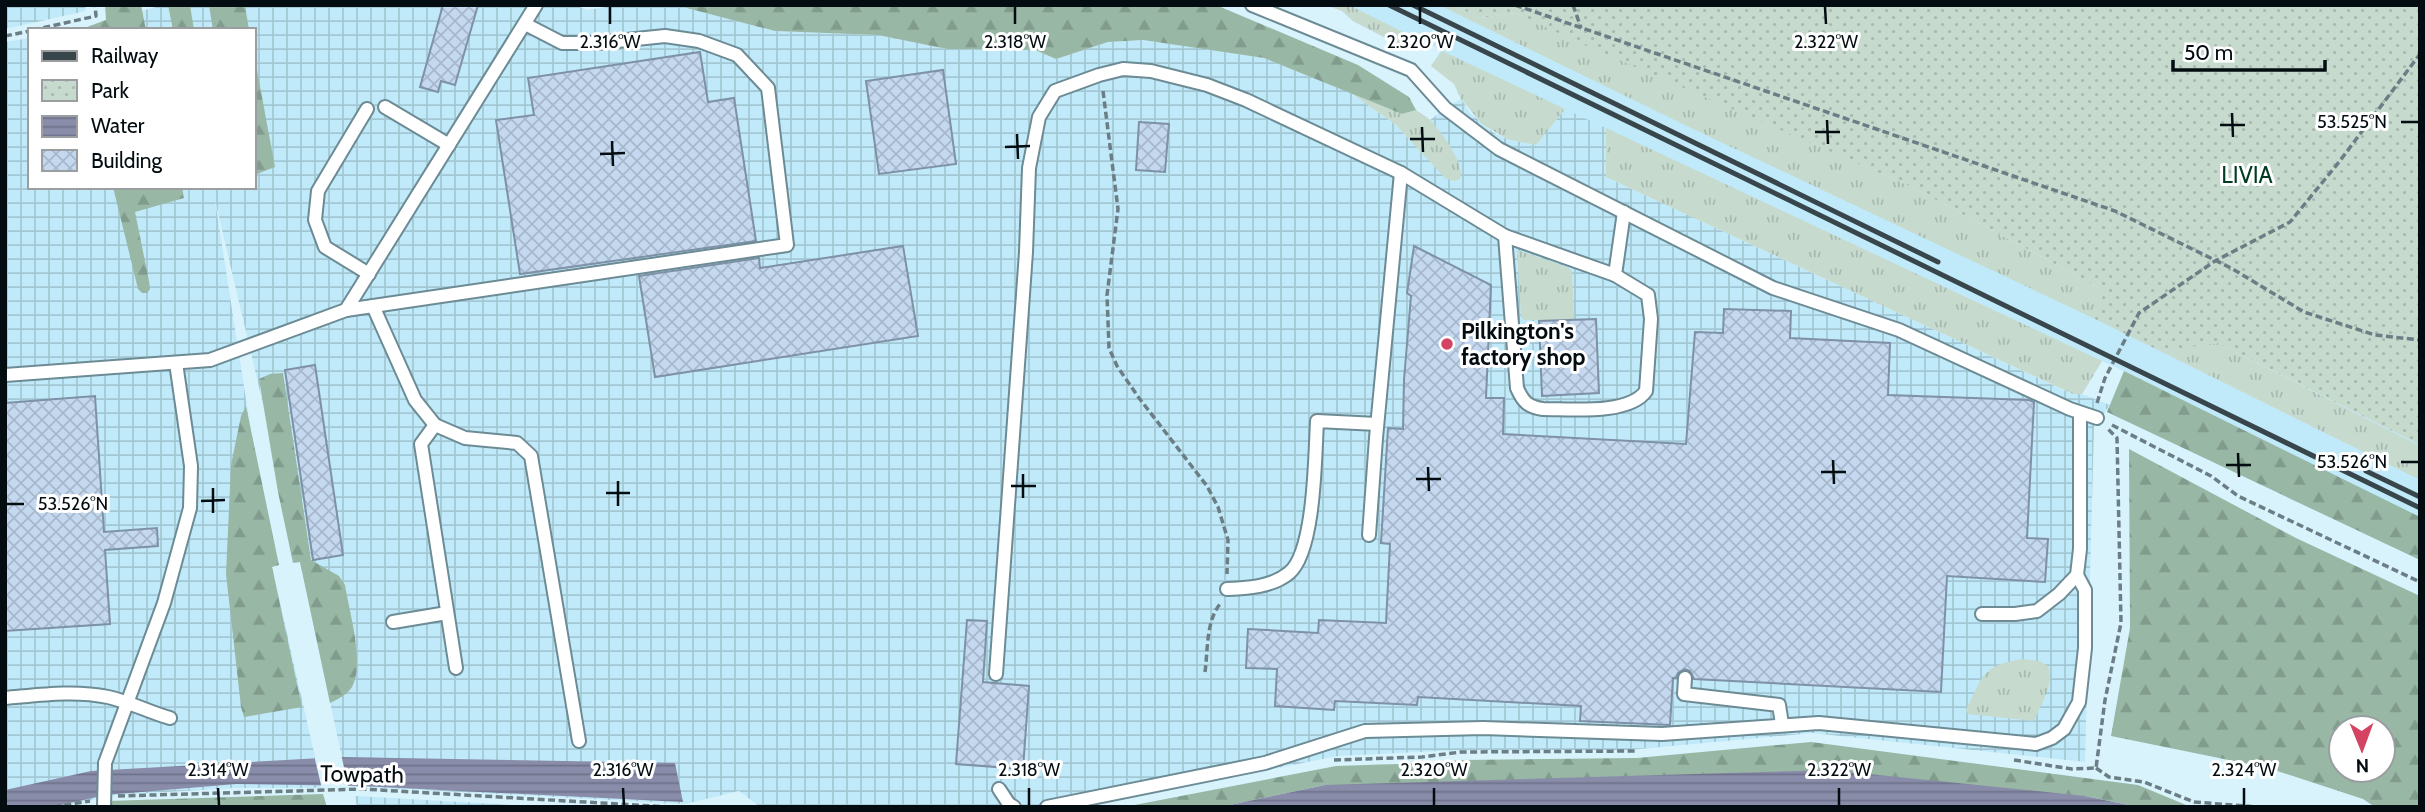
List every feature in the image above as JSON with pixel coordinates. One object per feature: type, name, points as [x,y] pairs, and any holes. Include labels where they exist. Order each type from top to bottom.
[{"type":"lane","points":[[346,310],[536,5]]},
{"type":"lane","points":[[1252,5],[1411,71],[1445,108],[1499,149],[1773,288],[1899,330],[2080,413],[2097,418]]},
{"type":"lane","points":[[5,375],[210,360],[346,310],[787,245],[768,89],[737,55],[699,41],[665,36],[598,43],[562,43],[524,24]]},
{"type":"lane","points":[[996,674],[1025,266],[1029,167],[1039,117],[1055,91],[1123,69],[1151,71],[1207,85],[1246,100],[1401,173],[1505,236],[1615,275],[1648,295],[1651,302],[1646,391],[1640,399],[1622,406],[1543,410],[1525,403],[1517,388],[1505,236]]},
{"type":"lane","points":[[385,107],[449,145]]},
{"type":"lane","points":[[367,109],[318,191],[315,220],[325,247],[369,274]]},
{"type":"lane","points":[[1369,535],[1401,173]]},
{"type":"lane","points":[[1615,275],[1624,212]]},
{"type":"lane","points":[[373,306],[415,400],[435,425],[465,438],[517,443],[531,456],[579,741]]},
{"type":"lane","points":[[104,807],[105,763],[164,603],[190,508],[191,466],[176,363]]},
{"type":"lane","points":[[1047,807],[1265,763],[1365,732],[1483,728],[1695,734],[1782,724],[1819,723],[2036,744],[2052,738],[2064,729],[2079,702],[2085,648],[2085,590],[2077,575],[2080,549],[2080,413]]},
{"type":"lane","points":[[1227,589],[1254,588],[1272,582],[1288,574],[1299,563],[1305,547],[1314,476],[1317,421],[1377,424]]},
{"type":"lane","points":[[435,425],[421,444],[456,668]]},
{"type":"lane","points":[[1982,614],[2037,611],[2060,594],[2077,575]]},
{"type":"lane","points":[[393,622],[447,613]]},
{"type":"lane","points":[[1685,678],[1684,694],[1779,705],[1782,724]]},
{"type":"lane","points":[[5,698],[75,692],[127,702],[170,718]]},
{"type":"lane","points":[[999,789],[1014,807]]},
{"type":"path","points":[[41,28],[96,16],[95,5]]},
{"type":"path","points":[[1516,5],[2115,211],[2215,261],[2315,316],[2375,335],[2420,340]]},
{"type":"path","points":[[1573,5],[1581,28]]},
{"type":"path","points":[[5,36],[28,31]]},
{"type":"path","points":[[2420,54],[2290,222],[2215,261],[2139,313],[2105,378],[2095,407],[2097,418],[2211,476],[2238,496],[2420,582]]},
{"type":"path","points":[[1099,75],[1106,105],[1118,209],[1107,295],[1109,348],[1117,366],[1207,486],[1218,507],[1228,540],[1227,595],[1215,610],[1211,622],[1205,672]]},
{"type":"path","points":[[2096,768],[2109,777],[2144,782],[2194,802],[2258,807]]},
{"type":"path","name":"Towpath","points":[[117,796],[362,789],[670,807]]},
{"type":"path","points":[[54,807],[92,801]]},
{"type":"shaded area","points":[[5,5],[85,5],[86,11],[5,29]]},
{"type":"shaded area","points":[[164,5],[576,5],[587,10],[621,5],[675,5],[775,31],[878,35],[947,49],[1035,50],[1056,59],[1108,42],[1143,40],[1264,58],[1351,93],[1396,125],[1408,138],[1445,108],[1461,99],[1470,113],[1494,133],[1507,139],[1536,145],[1565,109],[1606,128],[1606,177],[2072,394],[2082,394],[2110,405],[2094,427],[2085,762],[1812,733],[1629,750],[1460,750],[1338,756],[1079,807],[760,807],[739,791],[685,804],[348,786],[300,562],[215,200],[272,567],[322,788],[235,788],[116,795],[60,807],[5,807],[5,42],[28,38],[28,189],[256,189],[256,28],[84,28]]},
{"type":"shaded area","points":[[1326,5],[1453,5],[2218,343],[2420,445],[2420,560],[2107,412],[2124,371],[2102,361],[2082,394],[1461,99],[1454,84],[1431,66],[1441,50],[1419,40],[1409,50],[1353,21],[1342,11]]},
{"type":"shaded area","points":[[355,796],[549,807],[357,807]]},
{"type":"green space","points":[[105,5],[141,5],[146,28],[84,28],[106,20]]},
{"type":"green space","points":[[168,5],[190,5],[194,28],[173,28]]},
{"type":"green space","points":[[209,5],[245,5],[249,28],[213,28]]},
{"type":"green space","points":[[675,5],[1216,5],[1358,65],[1409,97],[1416,110],[1402,114],[1264,58],[1143,40],[1108,42],[1056,59],[1035,50],[947,49],[878,35],[775,31]]},
{"type":"green space","points":[[1326,5],[1349,5],[1419,40],[1409,50],[1353,21],[1342,11]]},
{"type":"green space","points":[[1439,5],[1453,5],[1480,18],[1516,13],[1912,187],[2105,291],[2093,318],[1691,128]]},
{"type":"green space","name":"LIVIA","points":[[1453,5],[2420,5],[2420,445],[2218,343],[2160,351],[2093,318],[2105,291],[1912,187],[1516,13],[1480,18]]},
{"type":"green space","points":[[1442,51],[1565,109],[1536,145],[1507,139],[1482,124],[1461,99],[1454,84],[1431,66]]},
{"type":"green space","points":[[256,65],[275,167],[256,174]]},
{"type":"green space","points":[[1351,93],[1402,114],[1416,110],[1427,117],[1451,148],[1459,165],[1460,179],[1454,181],[1445,178],[1396,125]]},
{"type":"green space","points":[[1606,128],[2102,361],[2082,394],[2073,394],[1606,177]]},
{"type":"green space","points":[[113,189],[182,189],[184,198],[135,212],[150,289],[147,293],[142,293],[138,289]]},
{"type":"green space","points":[[1517,250],[1572,271],[1574,320],[1524,320],[1521,317]]},
{"type":"green space","points":[[2218,343],[2420,446],[2420,480],[2160,351]]},
{"type":"green space","points":[[2124,371],[2420,517],[2420,560],[2107,412]]},
{"type":"green space","points":[[283,373],[311,560],[339,576],[345,585],[357,651],[356,677],[352,687],[345,695],[330,703],[300,562],[293,563],[259,379],[270,374]]},
{"type":"green space","points":[[246,406],[279,565],[272,567],[302,707],[244,717],[226,574],[231,465],[241,416]]},
{"type":"green space","points":[[2129,449],[2296,538],[2420,596],[2420,807],[2375,807],[2363,799],[2268,768],[2111,736],[2130,628]]},
{"type":"green space","points":[[2023,659],[2039,661],[2048,666],[2050,673],[2046,694],[2034,721],[1968,714],[1966,710],[1976,689],[1991,669]]},
{"type":"green space","points":[[1811,742],[2138,785],[2191,807],[2138,807],[2085,796],[1325,785],[1220,807],[1124,807],[1336,766],[1462,760],[1637,758]]},
{"type":"green space","points":[[323,794],[327,807],[107,807],[107,801]]},
{"type":"water","points":[[339,757],[675,763],[683,802],[360,786],[236,784],[106,795],[52,807],[5,807],[5,790],[91,771]]},
{"type":"water","points":[[1829,770],[2085,796],[2138,807],[1220,807],[1325,785]]},
{"type":"pier","points":[[341,754],[349,790],[322,789],[314,755]]},
{"type":"building","points":[[443,5],[478,5],[455,85],[441,81],[438,92],[420,87]]},
{"type":"building","points":[[700,52],[708,102],[734,98],[756,241],[520,274],[496,120],[534,115],[528,78]]},
{"type":"building","points":[[943,70],[956,164],[879,174],[866,81]]},
{"type":"building","points":[[1139,122],[1169,124],[1165,172],[1136,170]]},
{"type":"building","points":[[903,246],[918,336],[655,377],[639,276],[759,258],[760,268]]},
{"type":"building","points":[[1414,246],[1491,285],[1486,398],[1504,398],[1503,434],[1686,444],[1695,332],[1723,333],[1724,309],[1791,311],[1790,338],[1890,343],[1888,395],[2034,402],[2027,538],[2048,539],[2045,582],[1947,576],[1941,692],[1694,679],[1690,671],[1685,669],[1673,678],[1670,725],[1580,721],[1581,706],[1418,697],[1417,705],[1335,701],[1334,710],[1275,706],[1277,669],[1246,668],[1248,629],[1318,633],[1319,620],[1386,623],[1390,544],[1381,543],[1388,428],[1403,429],[1411,296],[1407,293]]},
{"type":"building","points":[[1596,319],[1599,393],[1542,396],[1539,321]]},
{"type":"building","points":[[315,365],[343,555],[313,560],[285,370]]},
{"type":"building","points":[[95,396],[104,532],[157,528],[158,546],[105,550],[110,624],[5,631],[5,403]]},
{"type":"building","points":[[967,620],[987,621],[983,682],[1029,686],[1023,769],[956,764]]},
{"type":"railway","points":[[1389,5],[2420,508]]},
{"type":"railway","points":[[1413,5],[1938,262]]},
{"type":"railway","points":[[2366,471],[2420,497]]},
{"type":"place","name":"Pilkington's factory shop","points":[[1447,344]]}]
